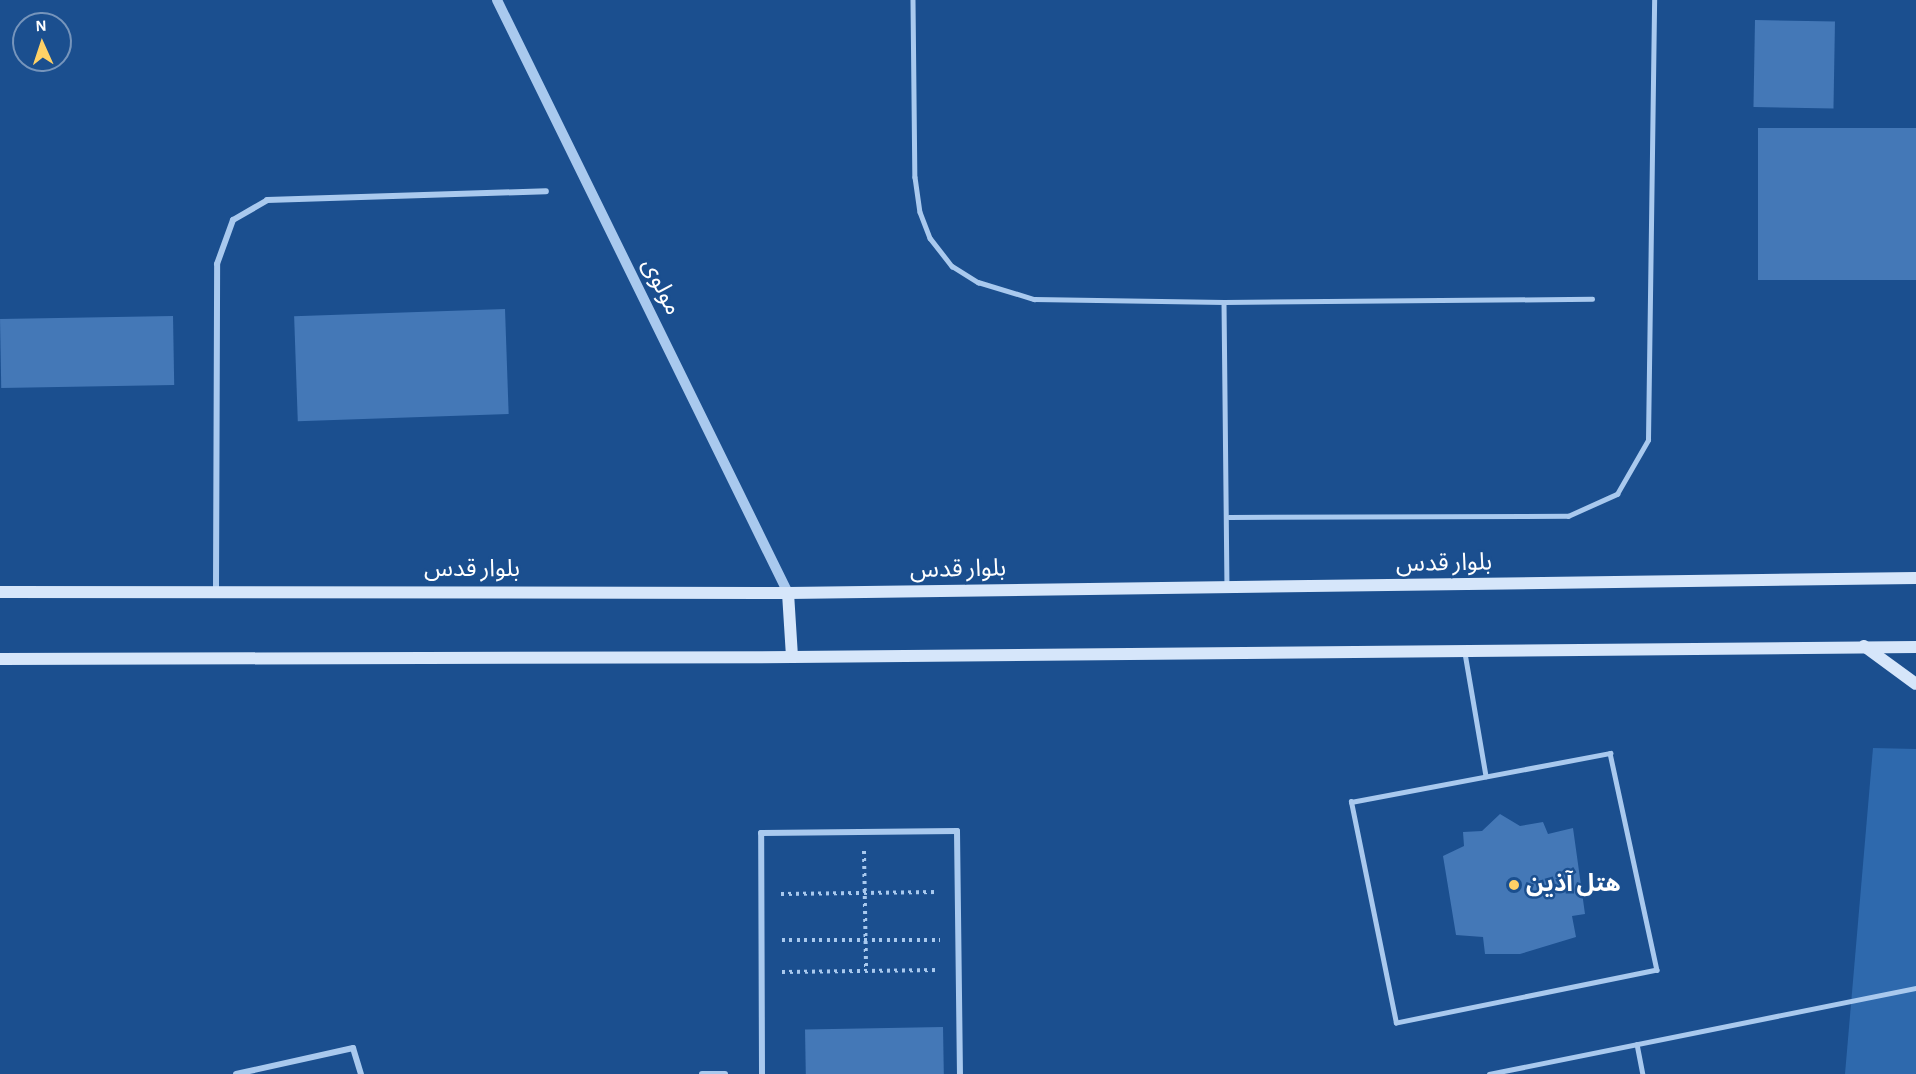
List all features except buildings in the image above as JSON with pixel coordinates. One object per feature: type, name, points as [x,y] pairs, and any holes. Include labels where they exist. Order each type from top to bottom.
[{"type":"main road","name":"بلوار قدس","points":[[0,591],[788,593],[1227,589],[1916,578]]},
{"type":"main road","points":[[788,593],[792,657]]},
{"type":"main road","points":[[1864,646],[1916,684]]},
{"type":"main road","points":[[0,659],[792,657],[1916,647]]},
{"type":"street","name":"مولوی","points":[[497,0],[788,593]]},
{"type":"street","points":[[216,590],[217,264],[233,220],[267,200],[546,191]]},
{"type":"street","points":[[762,1074],[761,833],[957,831],[960,1074]]},
{"type":"street","points":[[236,1074],[353,1048],[361,1074]]},
{"type":"street","points":[[702,1074],[725,1074]]},
{"type":"lane","points":[[913,0],[915,177],[920,212],[930,238],[952,266],[978,282],[1034,299],[1224,302],[1592,299]]},
{"type":"lane","points":[[1229,518],[1568,516],[1617,494],[1648,440],[1654,0]]},
{"type":"lane","points":[[1224,302],[1229,518],[1227,589]]},
{"type":"lane","points":[[1464,650],[1486,776]]},
{"type":"lane","points":[[1610,753],[1657,970],[1396,1023],[1351,802],[1486,776],[1610,753]]},
{"type":"lane","points":[[1489,1074],[1916,988]]},
{"type":"lane","points":[[1637,1044],[1643,1074]]},
{"type":"path","points":[[863,832],[866,971]]},
{"type":"path","points":[[762,894],[958,891]]},
{"type":"path","points":[[762,940],[958,940]]},
{"type":"path","points":[[763,972],[959,969]]},
{"type":"shaded area","points":[[1873,748],[1916,749],[1916,1074],[1845,1074]]},
{"type":"place","name":"هتل آذین","points":[[1514,885]]}]
